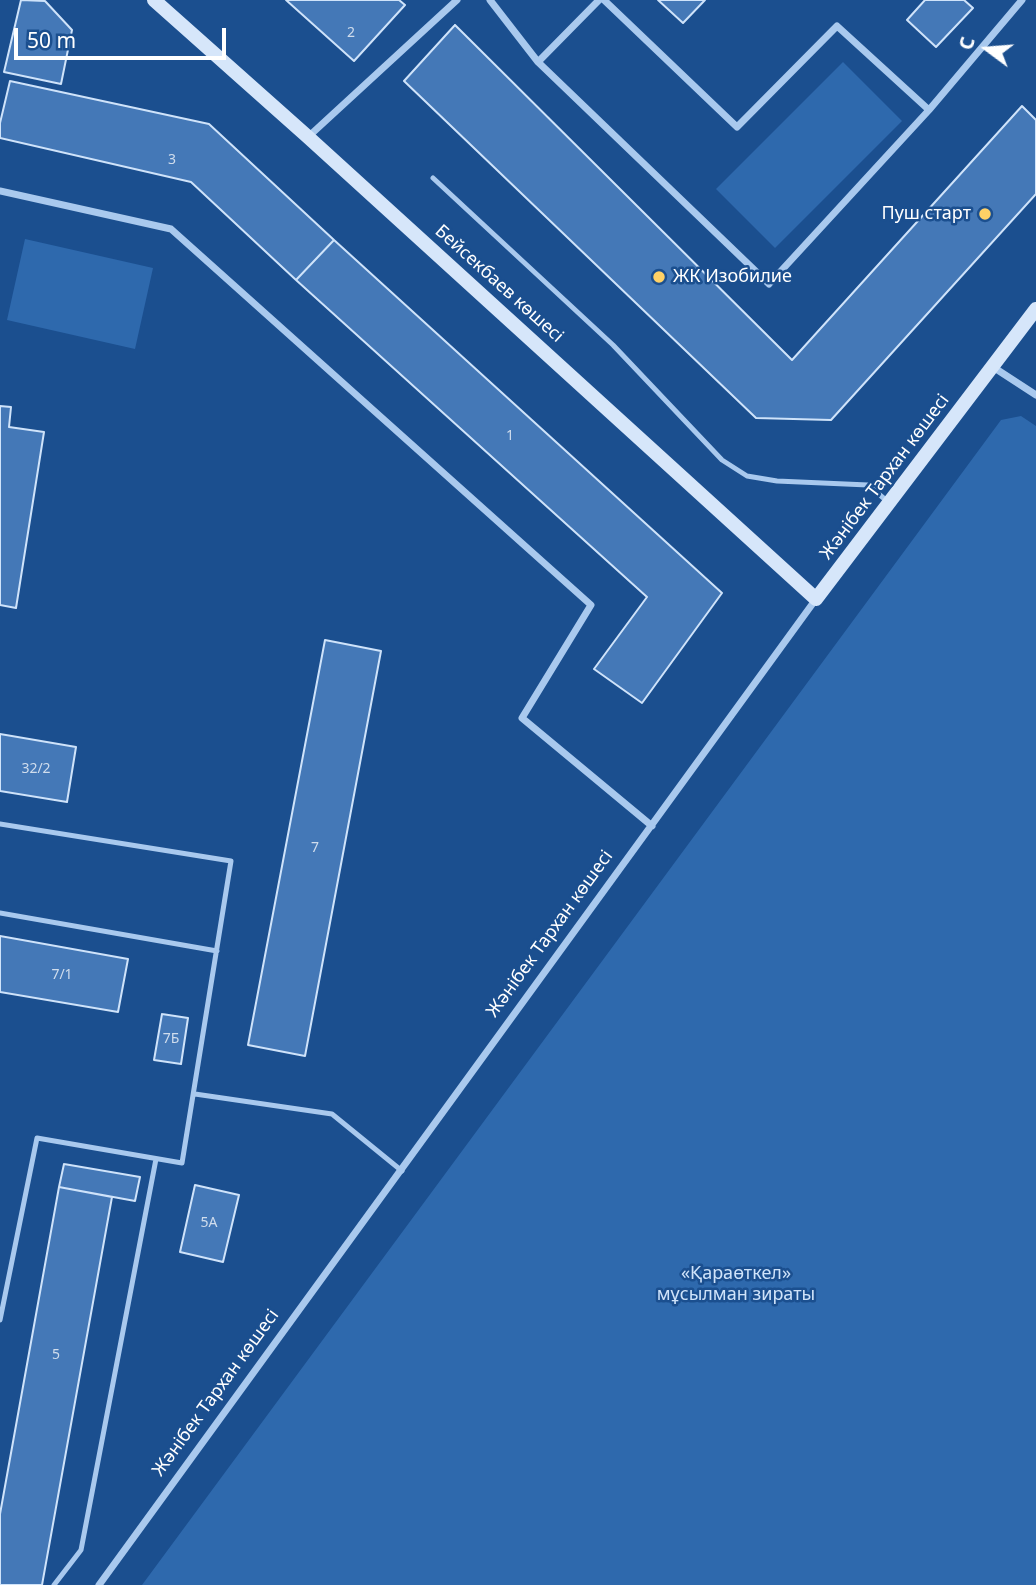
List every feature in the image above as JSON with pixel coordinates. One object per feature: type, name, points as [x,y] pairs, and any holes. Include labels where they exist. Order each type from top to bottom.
[{"type":"street","name":"Бейсекбаев көшесі","points":[[154,0],[309,137],[816,599]]},
{"type":"street","points":[[309,137],[457,0]]},
{"type":"street","points":[[489,0],[538,62],[769,284],[929,110],[1022,0]]},
{"type":"street","points":[[538,62],[601,0],[737,127],[837,26],[929,110]]},
{"type":"street","points":[[0,191],[171,229],[591,605],[522,718],[652,825]]},
{"type":"street","name":"Жәнібек Тархан көшесі","points":[[99,1585],[816,599],[1036,309]]},
{"type":"street","points":[[993,367],[1036,395]]},
{"type":"lane","points":[[433,178],[613,345],[722,460],[747,476],[757,478],[868,485],[889,503]]},
{"type":"lane","points":[[0,824],[232,861],[182,1163],[37,1138],[0,1320]]},
{"type":"lane","points":[[0,913],[217,951]]},
{"type":"lane","points":[[195,1094],[332,1114],[402,1171]]},
{"type":"lane","points":[[54,1585],[81,1550],[156,1159]]},
{"type":"green space","points":[[843,62],[902,121],[775,248],[716,189]]},
{"type":"green space","points":[[25,239],[153,268],[135,349],[7,320]]},
{"type":"green space","name":"«Қараөткел» мұсылман зираты","points":[[1021,416],[1036,426],[1036,1585],[142,1585],[1001,420]]},
{"type":"building","points":[[21,0],[45,1],[72,30],[61,84],[4,72]]},
{"type":"building","points":[[286,0],[399,0],[405,5],[354,61]]},
{"type":"building","points":[[658,0],[705,0],[683,23]]},
{"type":"building","points":[[925,0],[964,0],[973,8],[936,47],[907,20]]},
{"type":"building","name":"ЖК Изобилие","points":[[455,25],[792,360],[1022,106],[1036,120],[1036,194],[831,420],[756,418],[404,81]]},
{"type":"building","points":[[10,81],[209,124],[334,240],[296,280],[191,182],[0,138],[0,123]]},
{"type":"building","points":[[334,240],[722,593],[642,703],[594,669],[647,597],[296,280]]},
{"type":"building","points":[[0,406],[11,407],[9,427],[44,432],[16,608],[0,605]]},
{"type":"building","points":[[325,640],[381,651],[305,1056],[248,1045]]},
{"type":"building","points":[[0,734],[76,747],[67,802],[0,791]]},
{"type":"building","points":[[0,936],[128,959],[118,1012],[0,992]]},
{"type":"building","points":[[162,1014],[188,1018],[181,1064],[154,1060]]},
{"type":"building","points":[[64,1164],[140,1177],[135,1201],[59,1187]]},
{"type":"building","points":[[195,1185],[239,1195],[223,1262],[180,1252]]},
{"type":"building","points":[[59,1187],[112,1197],[42,1585],[0,1585],[0,1514]]},
{"type":"place","name":"Пуш старт","points":[[985,214]]},
{"type":"place","name":"ЖК Изобилие","points":[[659,277]]}]
